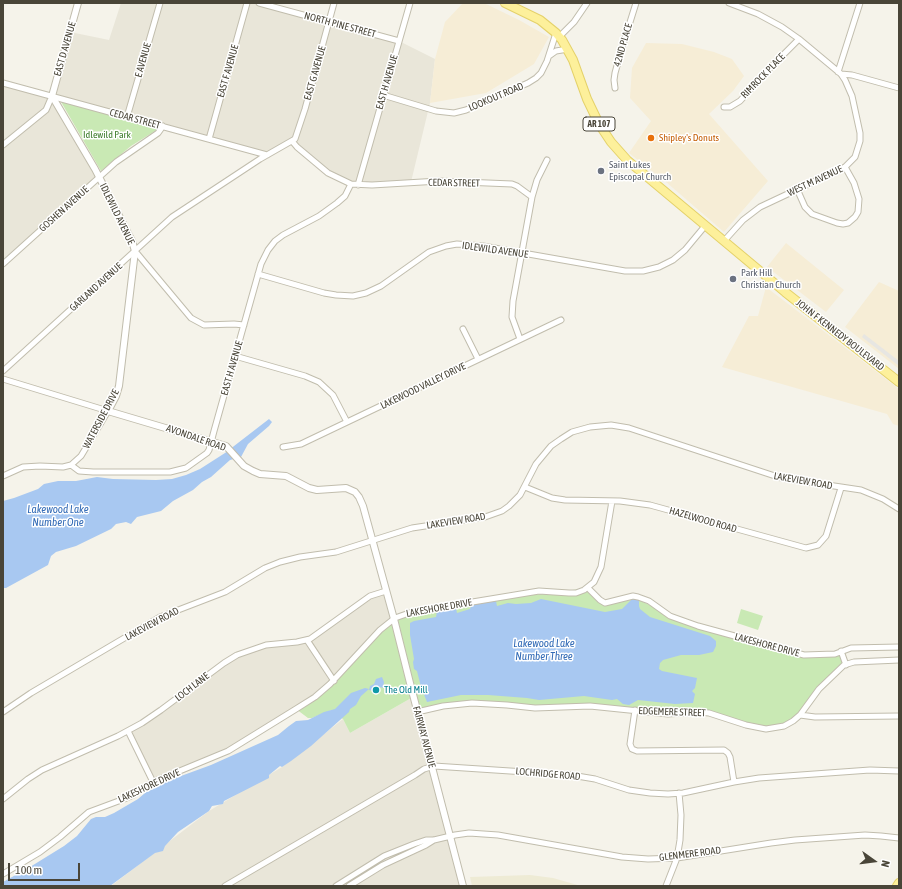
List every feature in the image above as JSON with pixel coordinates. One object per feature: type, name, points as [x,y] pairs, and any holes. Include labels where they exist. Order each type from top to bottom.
[{"type":"main road","name":"JOHN F KENNEDY BOULEVARD","points":[[505,3],[534,16],[546,24],[568,49],[593,112],[611,142],[627,160],[785,292],[899,382]]},
{"type":"street","name":"EAST D AVENUE","points":[[52,96],[78,3]]},
{"type":"street","name":"E AVENUE","points":[[127,117],[160,3]]},
{"type":"street","name":"EAST F AVENUE","points":[[208,139],[247,3]]},
{"type":"street","name":"NORTH PINE STREET","points":[[259,3],[399,41]]},
{"type":"street","name":"EAST G AVENUE","points":[[292,141],[297,136],[334,3]]},
{"type":"street","name":"EAST H AVENUE","points":[[358,185],[410,3]]},
{"type":"street","points":[[557,35],[574,22],[587,3]]},
{"type":"street","name":"42ND PLACE","points":[[615,88],[614,80],[621,51],[636,3]]},
{"type":"street","points":[[729,3],[763,16],[778,25],[799,39],[839,73],[852,75],[899,88]]},
{"type":"street","points":[[839,73],[860,3]]},
{"type":"street","name":"LOOKOUT ROAD","points":[[383,95],[436,112],[460,112],[528,83],[541,72],[557,35]]},
{"type":"street","name":"RIMROCK PLACE","points":[[724,107],[730,107],[740,101],[799,39]]},
{"type":"street","points":[[549,56],[556,51],[568,49]]},
{"type":"street","name":"WEST M AVENUE","points":[[724,241],[740,222],[753,211],[768,202],[845,167],[855,157],[860,141],[860,133],[852,96],[839,73]]},
{"type":"street","name":"CEDAR STREET","points":[[3,83],[267,155]]},
{"type":"street","points":[[3,145],[46,110],[52,96]]},
{"type":"street","name":"IDLEWILD AVENUE","points":[[52,96],[99,177],[132,241],[135,251],[191,318],[204,325],[244,325]]},
{"type":"street","name":"GOSHEN AVENUE","points":[[3,264],[99,177],[129,152],[158,133],[163,126]]},
{"type":"street","name":"CEDAR STREET","points":[[292,141],[328,173],[351,184],[439,182],[512,184],[532,197]]},
{"type":"street","name":"GARLAND AVENUE","points":[[3,371],[172,217],[267,155],[292,141]]},
{"type":"street","points":[[520,339],[513,324],[512,308],[532,197],[537,180],[547,160]]},
{"type":"street","points":[[797,189],[805,207],[812,214],[837,223],[848,223],[855,218],[858,212],[859,198],[854,183],[845,167]]},
{"type":"street","name":"EAST H AVENUE","points":[[71,465],[79,471],[93,472],[170,472],[186,468],[209,450],[263,259],[275,241],[328,210],[345,196],[351,184]]},
{"type":"street","name":"IDLEWILD AVENUE","points":[[258,274],[336,295],[353,296],[372,290],[421,257],[436,249],[446,246],[468,244],[625,271],[643,271],[659,267],[673,260],[685,250],[705,226]]},
{"type":"street","name":"WATERSIDE DRIVE","points":[[71,465],[81,456],[108,411],[116,396],[119,386],[135,251]]},
{"type":"street","name":"LAKEWOOD VALLEY DRIVE","points":[[283,447],[301,444],[561,320]]},
{"type":"street","points":[[463,329],[478,359]]},
{"type":"street","points":[[235,356],[305,376],[319,382],[333,395],[347,422]]},
{"type":"street","name":"AVONDALE ROAD","points":[[3,379],[229,448],[244,466],[260,474],[286,476],[310,488],[323,490],[346,488],[351,490],[355,492],[361,500],[373,540]]},
{"type":"street","name":"LAKEVIEW ROAD","points":[[3,712],[31,693],[160,617],[225,592],[270,566],[289,559],[336,552],[412,528],[485,517],[499,512],[516,500],[545,451],[554,443],[572,432],[582,429],[599,426],[629,428],[780,478],[868,492],[884,499],[899,509]]},
{"type":"street","points":[[3,476],[23,467],[63,467],[71,465]]},
{"type":"street","name":"HAZELWOOD ROAD","points":[[525,487],[561,500],[612,501],[650,505],[806,548],[818,545],[826,536],[841,488]]},
{"type":"street","points":[[588,588],[594,582],[600,567],[612,501]]},
{"type":"street","name":"FAIRWAY AVENUE","points":[[373,540],[464,886]]},
{"type":"street","name":"LAKESHORE DRIVE","points":[[3,874],[40,852],[89,812],[133,795],[153,782],[212,758],[238,745],[315,697],[334,681],[380,630],[391,620],[412,612],[539,591],[576,593],[588,588],[605,603],[633,596],[643,599],[670,616],[698,626],[793,653],[814,656],[835,654],[851,648],[899,647]]},
{"type":"street","name":"LOCH LANE","points":[[3,799],[28,778],[42,770],[128,731],[161,710],[224,662],[237,655],[266,645],[307,640],[317,635],[370,596],[386,591]]},
{"type":"street","points":[[307,640],[334,681]]},
{"type":"street","points":[[841,652],[846,665]]},
{"type":"street","points":[[899,660],[862,661],[840,668],[819,689],[800,715],[815,717],[899,716]]},
{"type":"street","name":"EDGEMERE STREET","points":[[417,712],[443,706],[472,703],[551,708],[590,706],[668,714],[698,712],[709,713],[746,725],[766,729],[784,726],[800,715]]},
{"type":"street","points":[[635,710],[630,744],[632,749],[637,751],[724,750],[728,753],[730,758],[734,782]]},
{"type":"street","points":[[128,731],[153,782]]},
{"type":"street","points":[[225,886],[415,776],[424,769],[432,766]]},
{"type":"street","name":"LOCHRIDGE ROAD","points":[[432,766],[571,775],[596,779],[618,787],[641,792],[679,793],[759,778],[870,770],[899,771]]},
{"type":"street","points":[[666,886],[677,858],[681,828],[679,793]]},
{"type":"street","name":"GLENMERE ROAD","points":[[336,886],[384,856],[414,844],[426,840],[434,840],[469,833],[486,834],[622,857],[648,859],[677,858],[795,840],[865,835],[899,838]]},
{"type":"street","name":"GLENMERE ROAD","points":[[349,886],[383,865],[434,840]]},
{"type":"shaded area","points":[[121,3],[259,3],[399,41],[435,59],[430,103],[411,182],[358,185],[335,177],[297,147],[295,139],[267,155],[52,96],[70,32],[109,40]]},
{"type":"shaded area","points":[[463,3],[484,3],[549,37],[534,64],[486,93],[430,103],[435,59],[445,22]]},
{"type":"shaded area","points":[[646,43],[682,44],[714,52],[732,59],[744,76],[733,91],[709,114],[768,181],[724,232],[666,182],[629,153],[651,121],[630,98],[632,68]]},
{"type":"shaded area","points":[[3,83],[52,96],[99,177],[3,264]]},
{"type":"shaded area","points":[[786,243],[844,290],[826,312],[767,267]]},
{"type":"shaded area","points":[[879,282],[899,291],[899,369],[845,327]]},
{"type":"shaded area","points":[[766,287],[899,389],[899,426],[893,424],[887,414],[722,367],[749,316],[758,316]]},
{"type":"shaded area","points":[[864,334],[899,361],[899,366],[862,337]]},
{"type":"shaded area","points":[[386,591],[395,618],[334,681],[296,709],[244,742],[153,782],[128,731],[224,663],[266,645],[307,640],[364,600]]},
{"type":"shaded area","points":[[413,697],[461,886],[111,886],[209,811],[282,767],[343,719],[350,733]]},
{"type":"shaded area","points":[[530,875],[553,878],[581,886],[472,886],[470,877]]},
{"type":"green space","name":"Idlewild Park","points":[[60,100],[163,126],[131,146],[101,171]]},
{"type":"green space","points":[[588,588],[600,600],[609,603],[637,599],[662,611],[719,632],[804,655],[841,651],[846,665],[827,681],[800,715],[779,728],[746,725],[709,713],[679,714],[604,706],[551,708],[480,703],[417,712],[413,697],[350,733],[343,719],[332,710],[312,718],[308,718],[296,709],[322,691],[395,618],[470,603]]},
{"type":"green space","points":[[741,609],[763,616],[758,630],[737,623]]},
{"type":"water","name":"Lakewood Lake Number One","points":[[269,419],[272,422],[248,444],[241,457],[230,460],[211,477],[202,482],[193,490],[173,501],[161,511],[137,517],[131,524],[126,522],[116,524],[111,529],[76,546],[56,552],[51,556],[48,565],[6,588],[3,588],[3,501],[38,489],[44,484],[58,481],[76,481],[97,477],[156,480],[172,479],[186,475],[200,469],[225,453]]},
{"type":"water","name":"Lakewood Lake Number Three","points":[[541,599],[605,612],[622,609],[632,599],[639,600],[640,609],[650,617],[710,636],[716,641],[716,646],[713,652],[699,655],[681,655],[663,660],[660,663],[659,669],[662,671],[697,678],[695,688],[692,691],[695,694],[693,703],[675,704],[638,700],[629,705],[623,704],[617,699],[612,700],[584,696],[539,700],[488,695],[461,695],[427,702],[417,671],[414,669],[410,623],[436,617],[437,611],[456,608],[457,613],[470,609],[472,604],[496,601],[497,606],[508,603],[531,603]]},
{"type":"water","points":[[382,677],[384,682],[383,688],[380,687],[374,691],[369,690],[370,686],[374,684],[376,679]]},
{"type":"water","points":[[365,688],[369,689],[361,696],[356,705],[311,746],[282,767],[280,766],[269,775],[269,778],[224,801],[223,804],[212,806],[209,811],[178,832],[165,846],[163,851],[155,853],[110,886],[3,886],[3,882],[64,846],[77,836],[91,819],[96,817],[105,817],[114,813],[138,799],[145,793],[170,780],[211,765],[278,735],[296,721],[308,720],[324,712],[335,709],[351,693]]},
{"type":"place","name":"Shipley's Donuts","points":[[651,138]]},
{"type":"place","name":"Saint Lukes Episcopal Church","points":[[601,171]]},
{"type":"place","name":"Park Hill Christian Church","points":[[733,279]]},
{"type":"place","name":"The Old Mill","points":[[376,690]]}]
